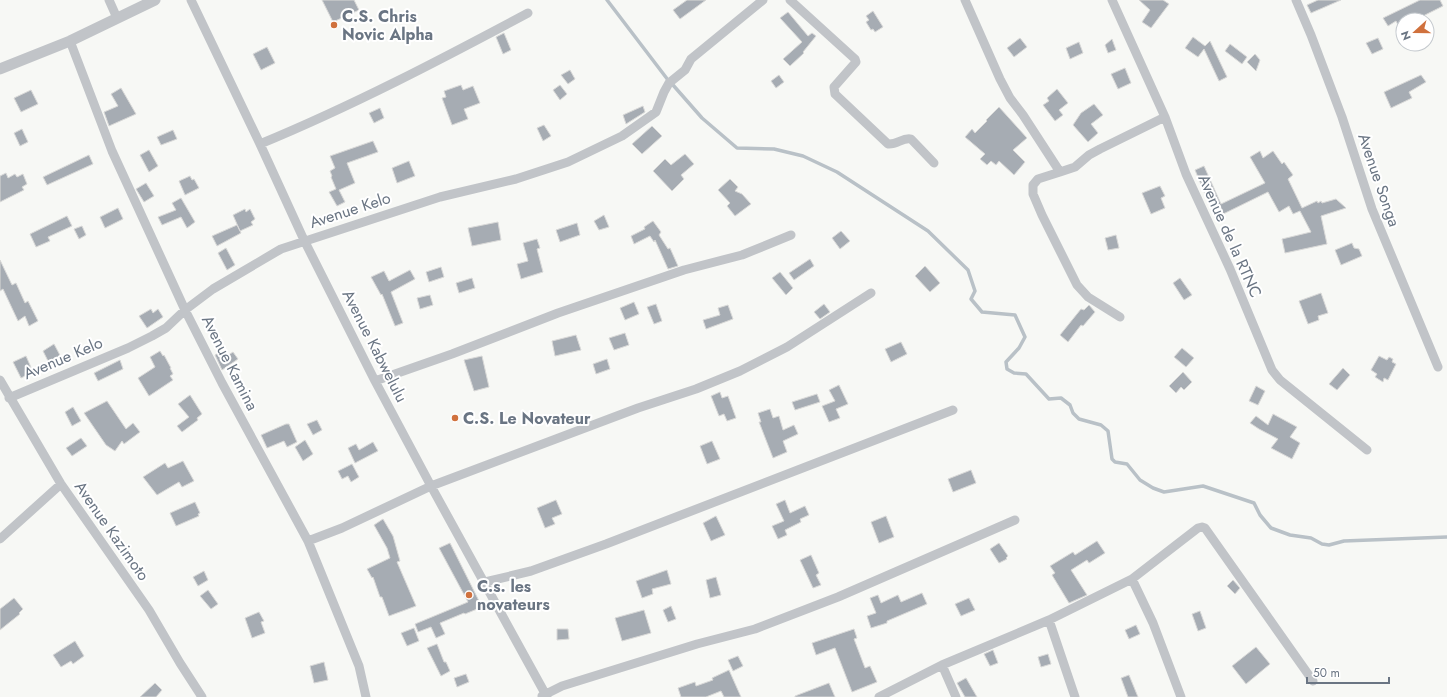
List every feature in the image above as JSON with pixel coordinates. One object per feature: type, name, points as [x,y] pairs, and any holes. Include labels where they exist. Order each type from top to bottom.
[{"type":"street","points":[[108,0],[117,18]]},
{"type":"street","points":[[0,69],[70,41],[155,0]]},
{"type":"street","name":"Avenue Kabwelulu","points":[[192,0],[304,240],[375,381],[431,486],[485,582],[544,696]]},
{"type":"street","name":"Avenue Kelo","points":[[9,398],[128,348],[152,336],[166,328],[185,310],[213,290],[281,249],[304,240],[440,197],[516,179],[568,162],[622,136],[656,112],[669,83],[685,70],[691,59],[763,0]]},
{"type":"street","points":[[790,0],[855,59],[856,62],[834,87],[835,94],[888,144],[892,144],[907,138],[911,139],[934,164]]},
{"type":"street","points":[[965,0],[1003,86],[1060,172]]},
{"type":"street","name":"Avenue de la RTNC","points":[[1112,0],[1164,117],[1186,174],[1230,269],[1272,370],[1280,380],[1367,450]]},
{"type":"street","name":"Avenue Songa","points":[[1296,0],[1342,117],[1372,209],[1438,367]]},
{"type":"street","points":[[260,144],[313,122],[368,96],[528,14]]},
{"type":"street","name":"Avenue Kamina","points":[[70,41],[112,151],[185,310],[222,383],[308,541],[359,666],[366,697]]},
{"type":"street","points":[[1120,317],[1088,297],[1077,286],[1042,215],[1033,194],[1033,185],[1038,179],[1075,167],[1089,155],[1164,117]]},
{"type":"street","points":[[375,381],[566,311],[684,270],[742,255],[791,235]]},
{"type":"street","points":[[308,541],[342,528],[431,486],[638,408],[696,389],[740,370],[787,346],[871,293]]},
{"type":"street","name":"Avenue Kazimoto","points":[[0,380],[9,398],[61,484],[149,610],[202,697]]},
{"type":"street","points":[[485,582],[531,571],[953,410]]},
{"type":"street","points":[[0,539],[61,484]]},
{"type":"street","points":[[544,696],[562,686],[697,644],[762,626],[838,596],[1015,520]]},
{"type":"street","points":[[879,697],[942,665],[1049,620],[1132,579],[1198,528],[1202,527],[1205,528],[1313,681]]},
{"type":"street","points":[[1132,579],[1153,624],[1181,697]]},
{"type":"street","points":[[1049,620],[1075,697]]},
{"type":"street","points":[[942,665],[956,697]]},
{"type":"building","points":[[322,0],[354,0],[359,10],[333,22]]},
{"type":"building","points":[[687,0],[706,0],[680,19],[673,10]]},
{"type":"building","points":[[1139,0],[1163,0],[1169,4],[1151,28],[1142,22],[1150,10]]},
{"type":"building","points":[[1318,0],[1341,0],[1311,13],[1307,5]]},
{"type":"building","points":[[1420,0],[1440,0],[1443,6],[1431,12],[1395,12]]},
{"type":"building","points":[[873,11],[883,27],[875,32],[873,29],[871,30],[866,22],[869,20],[866,16]]},
{"type":"building","points":[[788,12],[808,36],[812,33],[816,36],[803,52],[804,53],[790,66],[783,59],[802,42],[780,18]]},
{"type":"building","points":[[1395,12],[1395,22],[1388,26],[1383,18]]},
{"type":"building","points":[[504,33],[511,50],[503,54],[496,37]]},
{"type":"building","points":[[1193,37],[1205,46],[1210,41],[1227,77],[1219,81],[1204,49],[1198,57],[1185,48]]},
{"type":"building","points":[[1020,38],[1027,47],[1014,57],[1007,48]]},
{"type":"building","points":[[1378,38],[1383,49],[1372,54],[1366,43]]},
{"type":"building","points":[[1112,39],[1116,50],[1108,53],[1105,45]]},
{"type":"building","points":[[1079,42],[1083,53],[1070,59],[1066,48]]},
{"type":"building","points":[[1230,44],[1247,57],[1242,64],[1225,51]]},
{"type":"building","points":[[267,47],[275,63],[261,70],[253,54]]},
{"type":"building","points":[[1255,54],[1260,60],[1256,71],[1247,62]]},
{"type":"building","points":[[1125,68],[1131,83],[1118,89],[1111,74]]},
{"type":"building","points":[[570,70],[575,79],[568,84],[561,75]]},
{"type":"building","points":[[779,75],[784,82],[776,88],[771,81]]},
{"type":"building","points":[[1421,75],[1426,82],[1409,92],[1412,98],[1391,108],[1384,92]]},
{"type":"building","points":[[461,85],[463,90],[473,86],[480,103],[464,109],[468,119],[452,125],[442,98],[446,97],[444,91]]},
{"type":"building","points":[[560,85],[567,94],[560,100],[553,90]]},
{"type":"building","points":[[121,88],[136,114],[109,126],[104,112],[118,106],[111,94]]},
{"type":"building","points":[[1057,89],[1068,103],[1059,110],[1063,115],[1055,121],[1043,105],[1049,101],[1047,98]]},
{"type":"building","points":[[31,90],[38,104],[21,112],[14,98]]},
{"type":"building","points":[[1094,104],[1103,115],[1091,124],[1098,133],[1088,142],[1073,125],[1081,113]]},
{"type":"building","points":[[643,106],[645,112],[626,124],[623,115]]},
{"type":"building","points":[[999,107],[1027,138],[1013,150],[1025,162],[1014,175],[999,161],[996,165],[991,161],[987,165],[980,159],[985,154],[965,137],[972,129],[975,133]]},
{"type":"building","points":[[380,108],[384,118],[374,123],[369,113]]},
{"type":"building","points":[[544,125],[551,136],[543,141],[537,128]]},
{"type":"building","points":[[652,126],[662,136],[642,154],[632,144]]},
{"type":"building","points":[[22,129],[28,142],[20,146],[14,133]]},
{"type":"building","points":[[173,130],[177,139],[161,145],[157,137]]},
{"type":"building","points":[[373,141],[378,152],[347,163],[355,183],[339,190],[345,202],[337,206],[329,192],[336,189],[330,171],[335,168],[330,156]]},
{"type":"building","points":[[149,150],[158,166],[149,172],[140,155]]},
{"type":"building","points":[[1260,151],[1263,158],[1273,151],[1282,164],[1284,162],[1293,175],[1288,179],[1302,208],[1317,201],[1318,203],[1321,201],[1322,203],[1336,199],[1346,208],[1321,216],[1327,244],[1285,253],[1282,239],[1311,232],[1300,211],[1293,214],[1289,206],[1279,212],[1268,192],[1215,218],[1195,170],[1204,166],[1221,204],[1265,183],[1250,157]]},
{"type":"building","points":[[685,154],[694,164],[681,175],[684,179],[672,191],[653,171],[665,159],[671,165]]},
{"type":"building","points":[[89,155],[93,164],[47,185],[43,177]]},
{"type":"building","points":[[409,161],[415,176],[397,183],[392,168]]},
{"type":"building","points":[[6,173],[8,178],[15,174],[17,177],[23,174],[27,184],[22,187],[24,190],[0,202],[0,176]]},
{"type":"building","points":[[190,176],[192,180],[194,179],[199,188],[185,195],[179,181]]},
{"type":"building","points":[[730,179],[738,187],[735,191],[742,194],[751,204],[735,216],[727,206],[730,203],[718,190]]},
{"type":"building","points":[[146,183],[154,196],[144,202],[136,189]]},
{"type":"building","points":[[1160,186],[1165,196],[1161,198],[1165,208],[1151,214],[1142,193]]},
{"type":"building","points":[[181,198],[195,222],[187,228],[181,217],[162,225],[158,217],[176,210],[172,203]]},
{"type":"building","points":[[118,208],[123,219],[105,228],[100,217]]},
{"type":"building","points":[[245,209],[246,212],[250,209],[255,219],[251,222],[253,225],[240,231],[233,215]]},
{"type":"building","points":[[604,215],[609,227],[599,230],[594,221]]},
{"type":"building","points":[[67,216],[72,226],[48,237],[50,241],[36,247],[30,234]]},
{"type":"building","points":[[653,221],[661,232],[659,235],[668,249],[670,248],[678,266],[668,269],[655,240],[654,242],[650,236],[634,244],[631,236],[645,229],[644,227]]},
{"type":"building","points":[[498,222],[501,240],[472,246],[468,228]]},
{"type":"building","points":[[577,223],[580,235],[560,242],[556,230]]},
{"type":"building","points":[[237,225],[241,233],[217,246],[212,236]]},
{"type":"building","points":[[82,226],[86,235],[79,239],[74,229]]},
{"type":"building","points":[[841,231],[850,241],[840,249],[832,238]]},
{"type":"building","points":[[1116,235],[1119,248],[1108,250],[1105,238]]},
{"type":"building","points":[[537,239],[540,248],[537,249],[543,272],[521,279],[517,264],[528,261],[523,243]]},
{"type":"building","points":[[1352,243],[1354,248],[1359,249],[1362,256],[1341,265],[1335,250]]},
{"type":"building","points":[[226,248],[235,265],[227,270],[218,253]]},
{"type":"building","points":[[810,259],[814,266],[794,280],[789,273]]},
{"type":"building","points":[[0,260],[12,285],[16,283],[25,303],[28,301],[38,321],[29,326],[25,316],[18,321],[3,289],[0,291]]},
{"type":"building","points":[[925,266],[940,283],[930,292],[915,276]]},
{"type":"building","points":[[441,267],[444,277],[429,282],[426,272]]},
{"type":"building","points":[[410,270],[415,279],[391,292],[403,323],[395,326],[382,294],[381,295],[371,277],[384,271],[389,281]]},
{"type":"building","points":[[780,272],[793,288],[786,295],[772,278]]},
{"type":"building","points":[[472,278],[475,288],[459,293],[456,283]]},
{"type":"building","points":[[1180,278],[1192,295],[1184,300],[1173,283]]},
{"type":"building","points":[[1321,293],[1328,313],[1318,316],[1319,320],[1308,324],[1299,301]]},
{"type":"building","points":[[430,295],[433,305],[420,309],[417,298]]},
{"type":"building","points":[[634,302],[639,314],[625,320],[620,308]]},
{"type":"building","points":[[656,304],[662,321],[654,324],[647,307]]},
{"type":"building","points":[[824,304],[830,312],[820,319],[814,312]]},
{"type":"building","points":[[728,305],[733,319],[706,329],[703,320],[720,315],[718,308]]},
{"type":"building","points":[[1089,305],[1095,312],[1083,326],[1081,325],[1068,342],[1060,335],[1081,309],[1084,310]]},
{"type":"building","points":[[151,309],[153,313],[158,309],[163,317],[147,328],[139,316]]},
{"type":"building","points":[[625,333],[629,345],[614,350],[609,338]]},
{"type":"building","points":[[576,335],[581,350],[555,356],[552,341]]},
{"type":"building","points":[[901,342],[907,354],[891,362],[885,349]]},
{"type":"building","points":[[54,344],[62,359],[50,365],[43,351]]},
{"type":"building","points":[[1182,348],[1194,358],[1186,367],[1174,357]]},
{"type":"building","points":[[223,350],[227,356],[233,352],[238,359],[222,370],[215,355]]},
{"type":"building","points":[[160,351],[171,368],[173,374],[170,376],[173,380],[149,396],[138,378],[155,367],[150,357]]},
{"type":"building","points":[[26,356],[33,372],[21,378],[13,362]]},
{"type":"building","points":[[482,356],[489,387],[474,391],[464,360]]},
{"type":"building","points":[[1379,356],[1387,360],[1389,357],[1393,359],[1392,362],[1396,364],[1388,380],[1384,378],[1383,382],[1375,377],[1377,374],[1371,370]]},
{"type":"building","points":[[607,359],[610,369],[596,374],[593,364]]},
{"type":"building","points":[[120,360],[123,369],[98,381],[94,373]]},
{"type":"building","points":[[1343,368],[1350,375],[1337,390],[1329,384]]},
{"type":"building","points":[[1183,372],[1192,382],[1184,390],[1181,387],[1176,393],[1169,386]]},
{"type":"building","points":[[839,385],[848,404],[836,409],[840,418],[829,422],[822,406],[835,401],[829,390]]},
{"type":"building","points":[[1256,386],[1265,391],[1258,405],[1249,401]]},
{"type":"building","points":[[720,392],[722,398],[728,396],[736,418],[727,421],[724,414],[719,416],[711,396]]},
{"type":"building","points":[[817,394],[820,402],[795,410],[792,402]]},
{"type":"building","points":[[190,395],[202,414],[197,418],[198,420],[182,432],[177,426],[189,417],[178,404]]},
{"type":"building","points":[[107,401],[126,429],[133,423],[140,432],[124,444],[122,441],[115,451],[106,445],[84,413]]},
{"type":"building","points":[[73,407],[81,421],[72,426],[65,412]]},
{"type":"building","points":[[770,409],[773,418],[779,416],[783,430],[794,425],[798,434],[783,441],[787,452],[773,458],[759,422],[761,422],[758,413]]},
{"type":"building","points":[[1273,414],[1297,427],[1290,437],[1300,443],[1292,459],[1271,448],[1278,439],[1250,423],[1256,416],[1268,425]]},
{"type":"building","points":[[317,420],[322,430],[313,435],[307,424]]},
{"type":"building","points":[[289,424],[297,442],[287,447],[284,441],[267,448],[261,435]]},
{"type":"building","points":[[81,438],[87,446],[72,456],[66,448]]},
{"type":"building","points":[[305,440],[313,454],[303,461],[295,447]]},
{"type":"building","points":[[712,441],[720,459],[707,464],[700,446]]},
{"type":"building","points":[[373,442],[378,451],[355,463],[348,448],[356,444],[359,450]]},
{"type":"building","points":[[183,461],[194,481],[182,487],[179,482],[157,495],[143,477],[165,463],[168,468]]},
{"type":"building","points":[[352,464],[359,477],[351,482],[348,476],[342,479],[338,471]]},
{"type":"building","points":[[971,470],[976,483],[953,492],[948,479]]},
{"type":"building","points":[[556,500],[562,514],[552,518],[555,524],[545,528],[537,508]]},
{"type":"building","points":[[785,500],[790,513],[805,506],[809,515],[800,519],[801,522],[785,530],[787,535],[778,539],[772,526],[784,521],[776,504]]},
{"type":"building","points":[[195,502],[200,513],[198,514],[199,516],[176,526],[170,513]]},
{"type":"building","points":[[716,516],[725,535],[711,541],[703,523]]},
{"type":"building","points":[[886,516],[894,537],[879,543],[871,522]]},
{"type":"building","points":[[383,519],[393,536],[400,561],[397,562],[416,606],[389,616],[373,577],[372,578],[367,569],[390,558],[387,548],[374,525]]},
{"type":"building","points":[[1097,541],[1105,553],[1089,563],[1087,560],[1071,570],[1087,595],[1069,603],[1052,575],[1055,573],[1050,566],[1073,552],[1075,555]]},
{"type":"building","points":[[450,543],[482,607],[440,623],[445,634],[436,638],[431,627],[418,632],[415,624],[468,602],[439,548]]},
{"type":"building","points":[[999,543],[1008,556],[1006,558],[1007,559],[999,563],[990,549]]},
{"type":"building","points":[[811,555],[819,573],[816,575],[821,585],[813,588],[800,560]]},
{"type":"building","points":[[667,570],[671,584],[652,589],[653,594],[642,598],[636,581]]},
{"type":"building","points":[[204,571],[208,580],[198,586],[193,577]]},
{"type":"building","points":[[716,577],[721,595],[710,598],[706,580]]},
{"type":"building","points":[[1233,580],[1240,588],[1235,594],[1227,586]]},
{"type":"building","points":[[208,590],[218,604],[211,609],[200,596]]},
{"type":"building","points":[[922,593],[927,604],[887,621],[887,623],[871,628],[867,616],[876,613],[870,598],[878,595],[881,603],[898,595],[901,602]]},
{"type":"building","points":[[14,598],[23,609],[19,613],[20,614],[0,630],[0,609]]},
{"type":"building","points":[[969,598],[975,610],[961,616],[955,604]]},
{"type":"building","points":[[671,606],[676,619],[668,622],[663,610]]},
{"type":"building","points":[[644,610],[651,633],[622,641],[615,618]]},
{"type":"building","points":[[1200,611],[1206,628],[1198,631],[1192,614]]},
{"type":"building","points":[[259,612],[264,621],[261,622],[265,633],[252,638],[245,618]]},
{"type":"building","points":[[1136,625],[1140,634],[1129,639],[1125,630]]},
{"type":"building","points":[[414,628],[419,641],[407,646],[401,633]]},
{"type":"building","points":[[557,629],[568,629],[569,639],[557,640]]},
{"type":"building","points":[[854,629],[857,638],[854,639],[865,668],[870,666],[877,682],[852,692],[835,648],[816,655],[812,643]]},
{"type":"building","points":[[75,641],[84,656],[73,664],[71,661],[61,667],[53,655]]},
{"type":"building","points":[[437,644],[444,662],[446,662],[450,671],[441,676],[427,648]]},
{"type":"building","points":[[1256,647],[1270,664],[1246,684],[1232,666]]},
{"type":"building","points":[[993,650],[998,663],[990,666],[984,654]]},
{"type":"building","points":[[1048,654],[1051,664],[1041,667],[1038,657]]},
{"type":"building","points":[[738,656],[743,666],[733,671],[728,660]]},
{"type":"building","points":[[324,662],[328,680],[314,683],[310,666]]},
{"type":"building","points":[[729,670],[741,697],[724,697],[721,691],[706,697],[681,697],[678,688],[695,682],[696,686],[713,680],[712,678]]},
{"type":"building","points":[[466,674],[469,682],[457,687],[454,678]]},
{"type":"building","points":[[1129,675],[1138,697],[1128,697],[1121,678]]},
{"type":"building","points":[[966,678],[977,697],[965,697],[957,683]]},
{"type":"building","points":[[155,683],[162,690],[156,697],[140,697]]},
{"type":"building","points":[[829,683],[835,697],[795,697],[795,696]]},
{"type":"waterway","points":[[607,0],[668,80]]},
{"type":"waterway","points":[[673,85],[702,118],[737,148],[774,149],[803,156],[837,172],[928,231],[968,270],[975,291],[971,299],[982,312],[1015,315],[1025,337],[1019,348],[1006,362],[1007,369],[1014,373],[1026,374],[1049,399],[1061,398],[1070,405],[1073,413],[1079,419],[1101,425],[1108,431],[1112,459],[1115,462],[1127,464],[1140,480],[1153,488],[1164,492],[1203,486],[1254,503],[1260,515],[1271,528],[1290,535],[1311,538],[1322,544],[1329,545],[1344,541],[1447,537]]},
{"type":"place","name":"C.S. Chris Novic Alpha","points":[[334,25]]},
{"type":"place","name":"C.S. Le Novateur","points":[[455,418]]},
{"type":"place","name":"C.s. les novateurs","points":[[469,595]]}]
